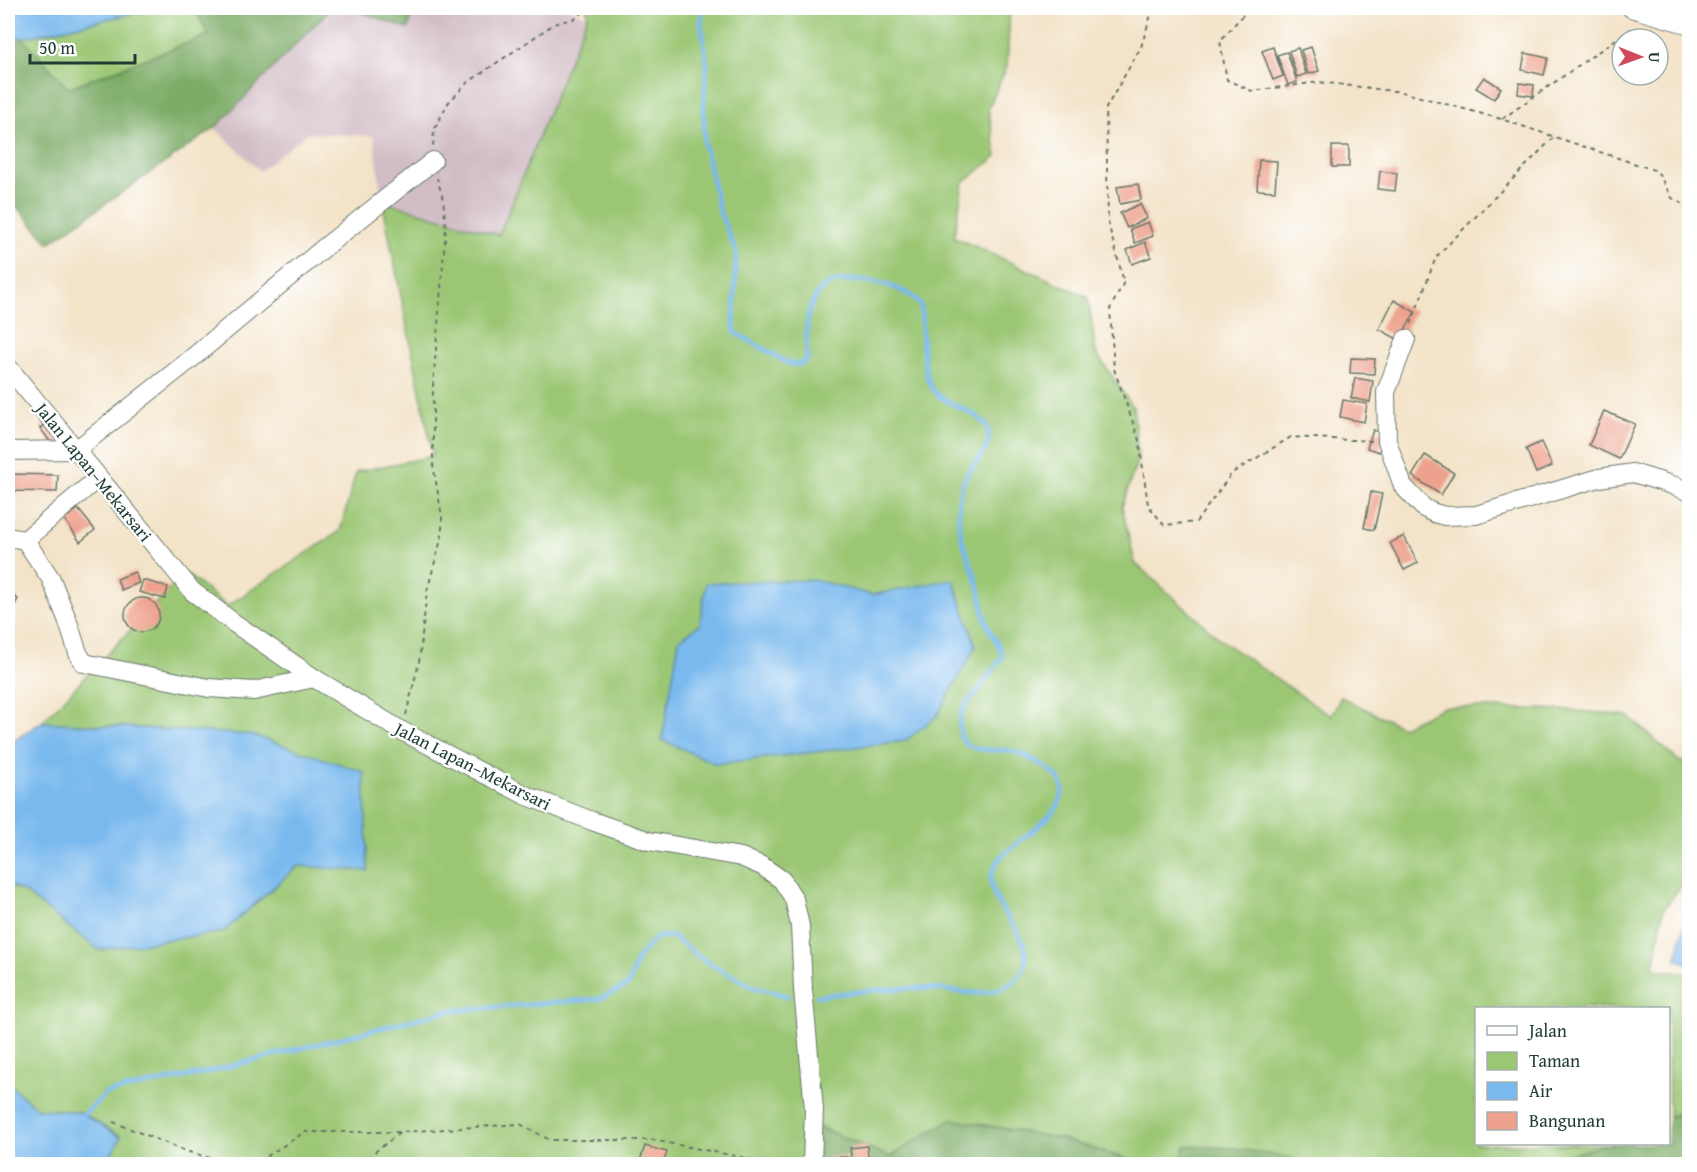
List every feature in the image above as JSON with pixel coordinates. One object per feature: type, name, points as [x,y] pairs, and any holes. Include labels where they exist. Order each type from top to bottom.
[{"type":"street","points":[[1631,8],[1689,25]]},
{"type":"street","points":[[8,451],[76,450],[433,161]]},
{"type":"street","points":[[1406,339],[1386,392],[1387,441],[1403,486],[1424,508],[1445,516],[1476,515],[1599,478],[1633,474],[1689,492]]},
{"type":"street","name":"Jalan Lapan–Mekarsari","points":[[8,367],[192,591],[314,678],[402,731],[525,795],[649,841],[741,857],[762,866],[782,880],[794,899],[800,926],[803,989],[814,1109],[812,1164]]},
{"type":"street","points":[[98,478],[16,538],[51,579],[78,653],[84,663],[209,688],[254,691],[314,678]]},
{"type":"path","points":[[402,731],[419,662],[427,591],[441,536],[442,516],[434,464],[433,385],[446,227],[443,199],[433,161],[434,130],[448,103],[467,83],[554,24],[579,17],[585,8]]},
{"type":"path","points":[[1153,8],[1141,47],[1106,108],[1108,223],[1124,282],[1110,309],[1114,369],[1139,440],[1148,505],[1164,525],[1196,522],[1232,474],[1291,437],[1387,441]]},
{"type":"path","points":[[1249,8],[1220,41],[1227,80],[1252,91],[1319,82],[1402,92],[1501,119],[1657,171],[1672,198],[1689,208]]},
{"type":"path","points":[[1501,119],[1652,14]]},
{"type":"path","points":[[1406,339],[1436,257],[1554,137]]},
{"type":"path","points":[[113,1122],[186,1151],[220,1161],[261,1161],[305,1132],[401,1132],[520,1124],[550,1140],[653,1140],[776,1164]]},
{"type":"path","points":[[361,1164],[401,1132]]},
{"type":"shaded area","points":[[331,8],[350,8],[407,29],[414,8],[570,8],[587,17],[499,236],[382,201],[374,136],[307,133],[260,171],[215,128]]},
{"type":"green space","points":[[157,8],[194,8],[210,35],[68,88],[22,38]]},
{"type":"green space","points":[[194,8],[331,8],[215,128],[49,243],[8,197],[8,37],[22,38],[68,88],[209,35]]},
{"type":"green space","points":[[350,8],[414,8],[408,29]]},
{"type":"green space","points":[[587,8],[1010,8],[1007,66],[988,109],[997,156],[963,183],[954,237],[1088,297],[1096,353],[1133,407],[1138,458],[1122,507],[1135,563],[1222,641],[1331,716],[1341,697],[1402,727],[1444,707],[1570,710],[1628,716],[1681,763],[1689,758],[1689,875],[1663,910],[1654,969],[1689,974],[1689,1108],[1670,1117],[1670,1007],[1475,1007],[1475,1145],[1603,1145],[1542,1164],[1295,1164],[1294,1159],[1233,1148],[1186,1146],[1181,1164],[1142,1164],[1062,1139],[951,1119],[890,1157],[809,1123],[811,1164],[106,1164],[121,1136],[79,1112],[37,1109],[8,1083],[8,885],[24,892],[223,932],[298,866],[252,735],[42,722],[185,573],[227,606],[340,531],[356,472],[433,456],[382,201],[499,235],[587,17]],"holes":[[[815,580],[872,596],[953,580],[679,640],[700,624]]]},
{"type":"green space","points":[[1689,1108],[1689,1164],[1542,1164],[1603,1145],[1670,1145],[1670,1117]]},
{"type":"green space","points":[[951,1119],[1062,1139],[1142,1164],[811,1164],[809,1123],[890,1157]]},
{"type":"green space","points":[[1185,1146],[1233,1148],[1294,1159],[1295,1164],[1181,1164]]},
{"type":"water","points":[[8,8],[157,8],[22,38],[8,37]]},
{"type":"water","points":[[953,579],[976,646],[937,716],[905,741],[716,764],[662,740],[679,640],[700,624],[706,583],[815,580],[872,595]]},
{"type":"water","points":[[42,722],[252,735],[364,772],[368,871],[298,866],[223,932],[99,950],[24,892],[8,885],[8,745]]},
{"type":"water","points":[[1689,906],[1689,964],[1677,959],[1686,911]]},
{"type":"water","points":[[8,1083],[37,1109],[79,1112],[121,1137],[106,1164],[8,1164]]},
{"type":"building","points":[[1273,47],[1283,76],[1273,80],[1262,51]]},
{"type":"building","points":[[1311,47],[1319,71],[1308,74],[1301,50]]},
{"type":"building","points":[[1298,48],[1306,74],[1297,77],[1289,51]]},
{"type":"building","points":[[1287,52],[1297,82],[1288,85],[1277,55]]},
{"type":"building","points":[[1525,53],[1548,58],[1544,75],[1522,70]]},
{"type":"building","points":[[1484,77],[1501,88],[1494,99],[1476,88]]},
{"type":"building","points":[[1519,83],[1534,85],[1533,96],[1518,94]]},
{"type":"building","points":[[1332,146],[1349,146],[1349,167],[1332,167]]},
{"type":"building","points":[[1259,160],[1277,161],[1275,191],[1257,190]]},
{"type":"building","points":[[1380,171],[1397,173],[1395,191],[1378,189]]},
{"type":"building","points":[[1138,184],[1141,200],[1120,204],[1117,187]]},
{"type":"building","points":[[1140,204],[1147,218],[1127,228],[1120,213]]},
{"type":"building","points":[[1148,222],[1153,236],[1135,243],[1130,229]]},
{"type":"building","points":[[1145,242],[1151,257],[1132,264],[1127,250]]},
{"type":"building","points":[[1394,300],[1415,312],[1399,340],[1379,329]]},
{"type":"building","points":[[1351,358],[1375,359],[1374,374],[1350,373]]},
{"type":"building","points":[[1355,378],[1373,381],[1370,402],[1351,398]]},
{"type":"building","points":[[1343,400],[1367,404],[1364,422],[1340,417]]},
{"type":"building","points":[[1604,411],[1635,424],[1619,459],[1589,445]]},
{"type":"building","points":[[47,423],[61,442],[54,447],[40,428]]},
{"type":"building","points":[[1373,430],[1385,434],[1379,452],[1367,448]]},
{"type":"building","points":[[1541,442],[1552,466],[1536,473],[1526,449]]},
{"type":"building","points":[[1425,455],[1454,473],[1441,495],[1412,476]]},
{"type":"building","points":[[8,474],[58,475],[57,492],[8,491]]},
{"type":"building","points":[[1371,492],[1382,494],[1374,530],[1364,528]]},
{"type":"building","points":[[78,509],[95,530],[80,542],[64,519]]},
{"type":"building","points":[[1404,536],[1418,563],[1404,570],[1390,543]]},
{"type":"building","points":[[135,572],[139,583],[121,590],[117,579]]},
{"type":"building","points":[[143,580],[168,587],[165,599],[139,592]]},
{"type":"building","points":[[8,593],[18,599],[8,618]]},
{"type":"building","points":[[142,598],[154,603],[159,615],[154,627],[142,632],[130,627],[125,615],[130,603]]},
{"type":"building","points":[[645,1146],[667,1152],[663,1164],[639,1164]]},
{"type":"building","points":[[867,1146],[869,1164],[852,1164],[850,1148]]},
{"type":"building","points":[[828,1157],[847,1157],[847,1164],[828,1164]]},
{"type":"waterway","points":[[703,8],[701,23],[707,64],[704,143],[719,210],[736,252],[734,328],[736,333],[788,363],[798,365],[807,360],[807,322],[812,304],[822,289],[831,284],[859,280],[874,282],[903,291],[921,306],[924,360],[931,387],[944,399],[984,423],[989,437],[985,449],[963,483],[959,500],[959,523],[979,588],[986,620],[1002,657],[964,708],[959,724],[961,735],[966,744],[971,747],[1009,751],[1026,756],[1052,772],[1062,785],[1062,796],[1049,817],[1005,853],[998,861],[992,875],[992,889],[1022,940],[1026,954],[1024,968],[1017,979],[999,989],[979,993],[908,988],[817,996]]},
{"type":"waterway","points":[[80,1118],[107,1093],[204,1073],[447,1011],[599,999],[628,985],[638,958],[656,937],[672,936],[702,959],[753,987],[788,996]]}]
